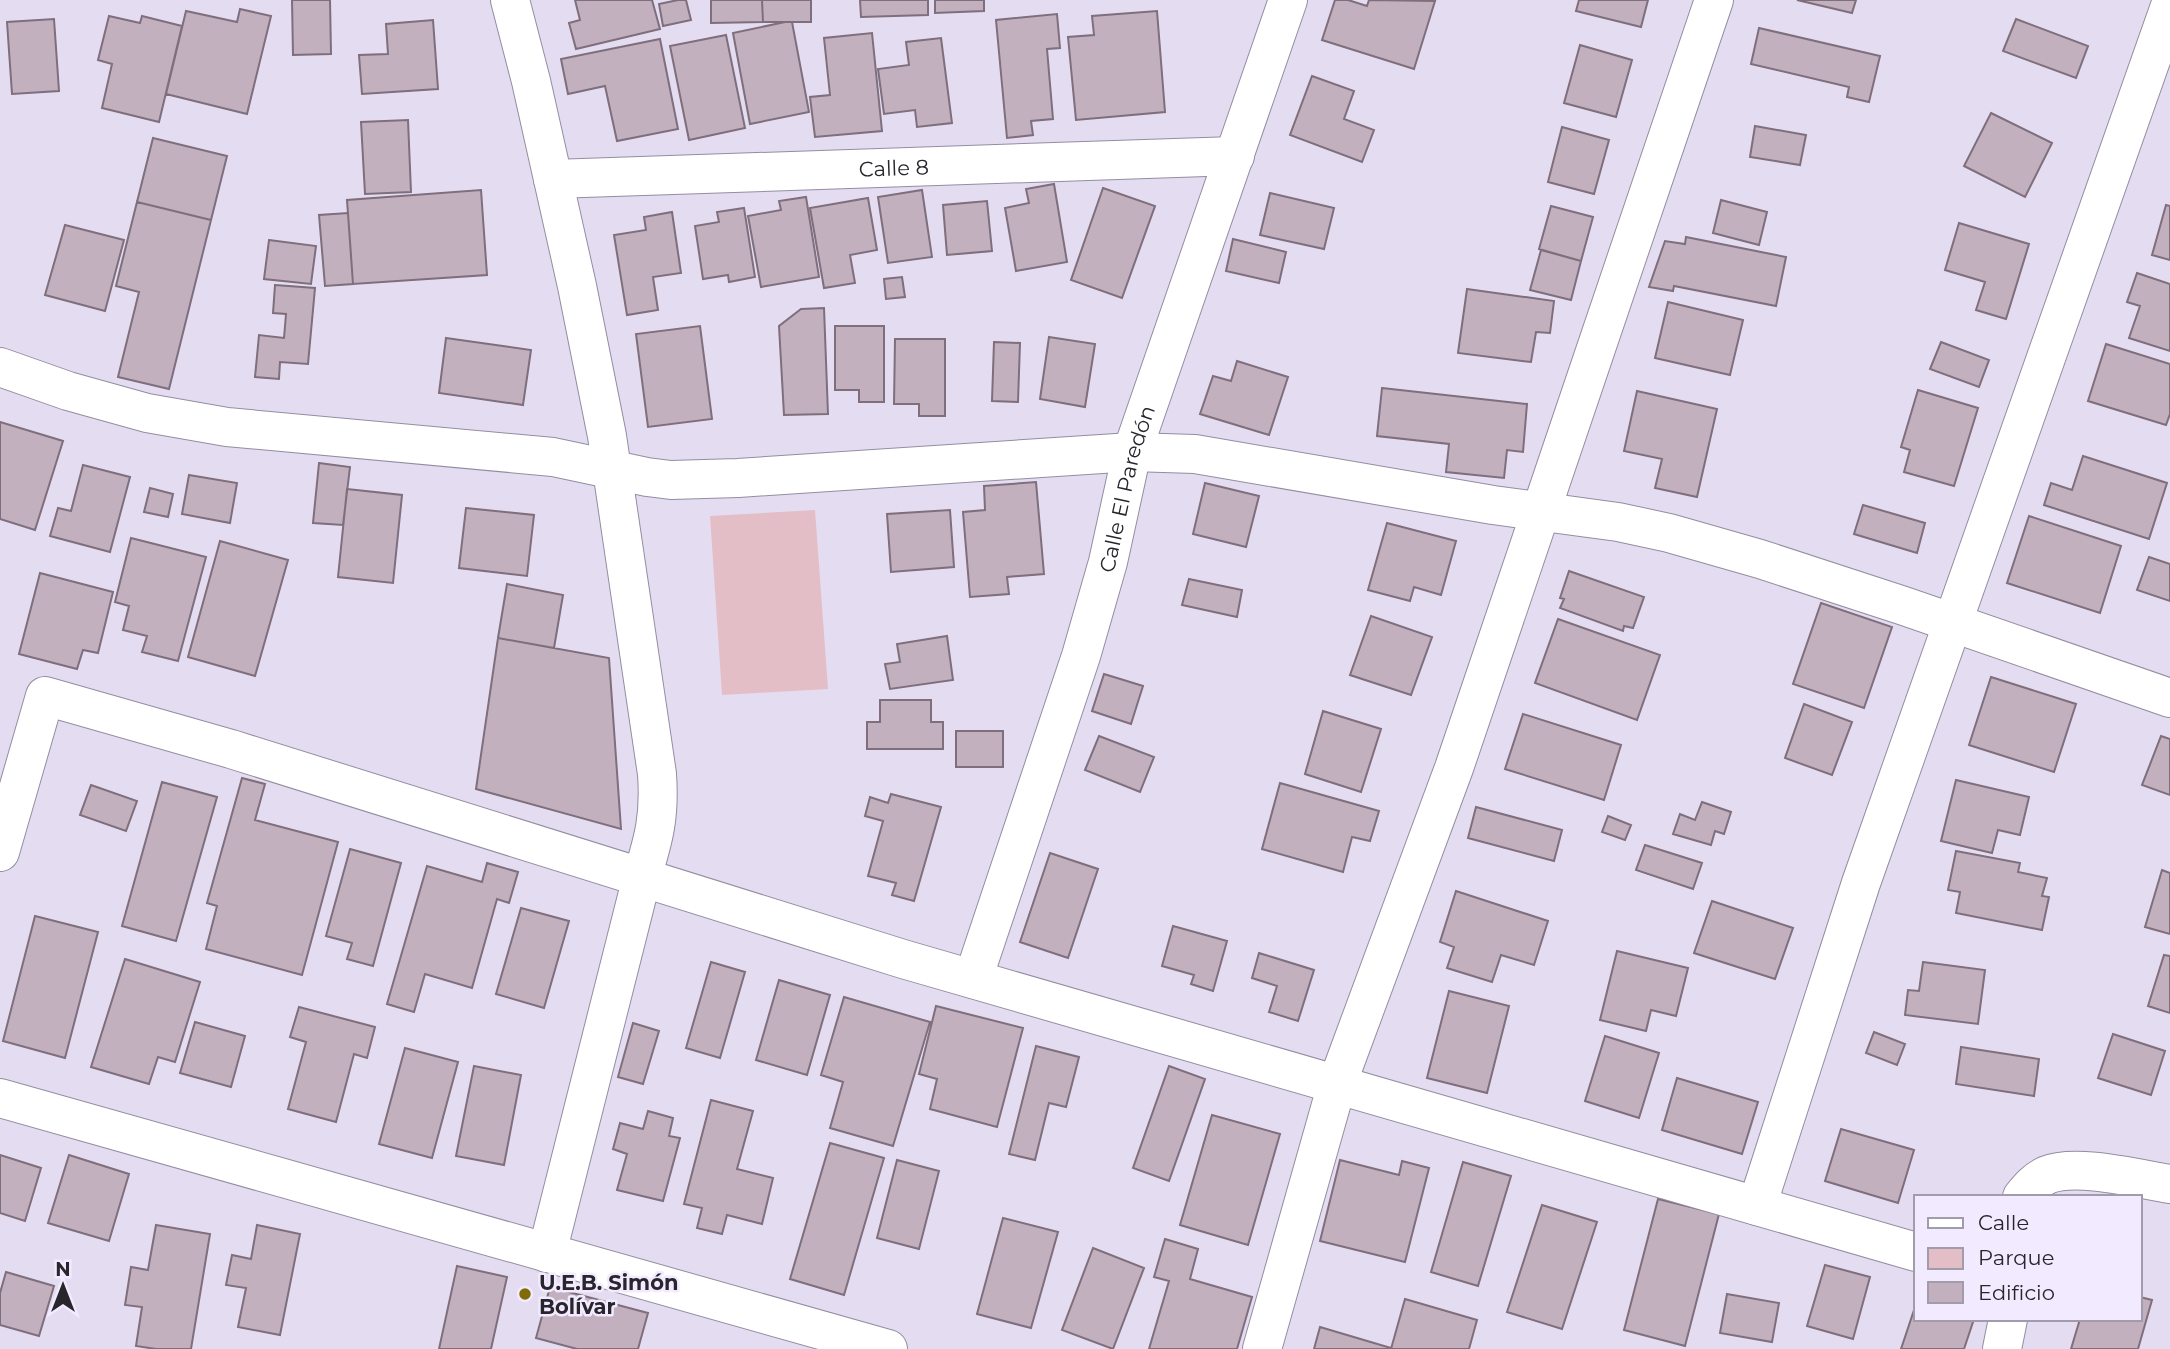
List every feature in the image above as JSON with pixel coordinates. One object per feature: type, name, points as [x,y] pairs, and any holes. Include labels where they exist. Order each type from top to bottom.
[{"type":"street","points":[[510,0],[580,300],[612,469],[657,774],[659,805],[657,827],[547,1253]]},
{"type":"street","name":"Calle El Paredón","points":[[973,979],[1081,656],[1108,562],[1132,452],[1288,0]]},
{"type":"street","points":[[1262,1349],[1337,1084],[1454,768],[1714,0]]},
{"type":"street","points":[[1757,1206],[1861,883],[2170,6]]},
{"type":"street","name":"Calle 8","points":[[553,179],[1235,156]]},
{"type":"street","points":[[0,368],[147,413],[227,427],[553,457],[671,480],[1132,452],[1195,454],[1618,522],[1668,533],[1760,559],[1953,622],[2170,698]]},
{"type":"street","points":[[0,852],[45,696],[231,749],[973,979],[1914,1251]]},
{"type":"street","points":[[0,1098],[547,1253],[793,1336],[887,1349]]},
{"type":"street","points":[[2024,1195],[2031,1185],[2047,1175],[2067,1172],[2098,1172],[2170,1184]]},
{"type":"street","points":[[2002,1349],[2008,1321]]},
{"type":"green space","points":[[815,510],[828,689],[722,695],[710,516]]},
{"type":"building","points":[[292,0],[330,0],[331,54],[293,55]]},
{"type":"building","points":[[575,0],[652,0],[660,29],[576,49],[569,23],[580,20]]},
{"type":"building","points":[[686,0],[691,20],[663,26],[659,4]]},
{"type":"building","points":[[711,0],[762,0],[763,22],[711,23]]},
{"type":"building","points":[[762,0],[811,0],[811,22],[763,22]]},
{"type":"building","points":[[860,0],[928,0],[928,15],[861,17]]},
{"type":"building","points":[[935,0],[984,0],[984,11],[935,13]]},
{"type":"building","points":[[1335,0],[1348,0],[1367,6],[1369,0],[1435,1],[1414,69],[1322,40]]},
{"type":"building","points":[[1579,0],[1648,0],[1641,27],[1576,11]]},
{"type":"building","points":[[1797,0],[1856,0],[1852,13]]},
{"type":"building","points":[[240,9],[271,16],[247,114],[166,94],[186,11],[237,22]]},
{"type":"building","points":[[1157,11],[1165,112],[1076,120],[1068,37],[1094,35],[1092,16]]},
{"type":"building","points":[[1057,14],[1060,48],[1047,49],[1053,119],[1031,121],[1033,135],[1007,138],[996,20]]},
{"type":"building","points":[[109,16],[140,23],[142,16],[182,26],[159,122],[102,108],[112,64],[98,60]]},
{"type":"building","points":[[54,19],[59,91],[12,94],[7,22]]},
{"type":"building","points":[[2016,19],[2088,46],[2076,78],[2003,51]]},
{"type":"building","points":[[433,20],[438,89],[362,94],[359,55],[388,54],[386,24]]},
{"type":"building","points":[[792,22],[809,112],[750,124],[733,33]]},
{"type":"building","points":[[1759,28],[1880,56],[1869,102],[1847,97],[1849,87],[1751,64]]},
{"type":"building","points":[[872,33],[882,131],[815,137],[810,97],[830,95],[824,38]]},
{"type":"building","points":[[726,35],[745,128],[689,140],[670,46]]},
{"type":"building","points":[[941,38],[952,123],[917,127],[915,110],[884,114],[878,69],[909,65],[906,42]]},
{"type":"building","points":[[660,39],[678,129],[617,141],[605,86],[568,94],[561,59]]},
{"type":"building","points":[[1580,45],[1632,60],[1616,117],[1564,103]]},
{"type":"building","points":[[1312,76],[1354,91],[1344,119],[1374,130],[1362,162],[1290,135]]},
{"type":"building","points":[[1991,113],[2052,143],[2025,197],[1964,166]]},
{"type":"building","points":[[408,120],[411,192],[365,194],[361,122]]},
{"type":"building","points":[[1755,126],[1806,135],[1800,165],[1750,157]]},
{"type":"building","points":[[1562,127],[1609,140],[1594,194],[1548,182]]},
{"type":"building","points":[[153,138],[227,156],[211,220],[137,202]]},
{"type":"building","points":[[1054,184],[1067,262],[1016,271],[1005,208],[1029,203],[1026,189]]},
{"type":"building","points":[[1103,188],[1155,206],[1122,298],[1071,280]]},
{"type":"building","points":[[481,190],[487,275],[353,284],[347,200]]},
{"type":"building","points":[[922,190],[932,257],[888,263],[878,197]]},
{"type":"building","points":[[1270,193],[1334,208],[1324,249],[1260,235]]},
{"type":"building","points":[[806,197],[819,277],[761,287],[748,216],[781,210],[779,201]]},
{"type":"building","points":[[868,198],[877,250],[850,255],[855,283],[824,288],[810,208]]},
{"type":"building","points":[[1721,200],[1767,212],[1759,245],[1713,233]]},
{"type":"building","points":[[987,201],[992,251],[947,255],[943,205]]},
{"type":"building","points":[[137,202],[211,220],[169,389],[118,377],[139,292],[116,286]]},
{"type":"building","points":[[2166,205],[2170,206],[2170,260],[2152,255]]},
{"type":"building","points":[[1551,206],[1593,217],[1581,261],[1539,249]]},
{"type":"building","points":[[744,208],[755,277],[729,282],[728,275],[703,279],[695,226],[719,222],[717,212]]},
{"type":"building","points":[[672,212],[681,273],[653,277],[658,310],[627,315],[614,235],[646,230],[644,217]]},
{"type":"building","points":[[348,213],[353,284],[325,286],[319,215]]},
{"type":"building","points":[[1959,223],[2029,244],[2006,319],[1976,310],[1985,282],[1945,270]]},
{"type":"building","points":[[65,225],[124,240],[105,311],[45,295]]},
{"type":"building","points":[[1686,237],[1786,257],[1776,306],[1674,286],[1673,291],[1649,287],[1665,241],[1685,244]]},
{"type":"building","points":[[1233,239],[1286,252],[1279,283],[1226,271]]},
{"type":"building","points":[[269,240],[316,246],[311,284],[264,279]]},
{"type":"building","points":[[1541,250],[1581,261],[1571,300],[1530,290]]},
{"type":"building","points":[[2137,273],[2170,284],[2170,351],[2129,338],[2140,306],[2127,302]]},
{"type":"building","points":[[902,277],[905,297],[886,299],[884,279]]},
{"type":"building","points":[[275,285],[315,288],[308,364],[280,362],[279,379],[255,377],[259,335],[284,338],[286,314],[273,313]]},
{"type":"building","points":[[1467,289],[1554,301],[1550,333],[1536,332],[1531,362],[1458,353]]},
{"type":"building","points":[[1668,302],[1743,320],[1730,375],[1655,358]]},
{"type":"building","points":[[824,308],[828,414],[784,415],[779,326],[801,309]]},
{"type":"building","points":[[700,326],[712,419],[648,427],[636,334]]},
{"type":"building","points":[[835,326],[884,326],[884,402],[859,402],[859,390],[835,390]]},
{"type":"building","points":[[1049,337],[1095,344],[1085,407],[1040,399]]},
{"type":"building","points":[[446,338],[531,350],[523,405],[439,393]]},
{"type":"building","points":[[895,339],[945,339],[945,416],[919,416],[919,404],[894,404]]},
{"type":"building","points":[[994,342],[1020,343],[1018,402],[992,401]]},
{"type":"building","points":[[1941,342],[1989,360],[1979,387],[1930,369]]},
{"type":"building","points":[[2106,344],[2170,364],[2170,414],[2166,425],[2088,401]]},
{"type":"building","points":[[1237,361],[1288,377],[1269,435],[1200,414],[1213,376],[1231,381]]},
{"type":"building","points":[[1382,388],[1527,404],[1523,452],[1507,450],[1504,478],[1446,472],[1449,444],[1377,436]]},
{"type":"building","points":[[1918,390],[1978,408],[1954,486],[1904,472],[1910,450],[1901,447]]},
{"type":"building","points":[[1637,391],[1717,409],[1697,497],[1655,488],[1662,459],[1624,451]]},
{"type":"building","points":[[0,422],[63,441],[35,530],[0,519]]},
{"type":"building","points":[[2083,456],[2167,483],[2149,539],[2044,505],[2051,483],[2072,490]]},
{"type":"building","points":[[319,463],[350,467],[343,525],[313,523]]},
{"type":"building","points":[[83,465],[130,477],[110,552],[50,536],[58,508],[71,511]]},
{"type":"building","points":[[189,475],[237,483],[230,523],[182,514]]},
{"type":"building","points":[[1036,482],[1044,574],[1007,577],[1009,594],[970,597],[963,512],[985,510],[984,486]]},
{"type":"building","points":[[1205,483],[1259,496],[1246,547],[1193,534]]},
{"type":"building","points":[[150,488],[173,494],[168,517],[144,512]]},
{"type":"building","points":[[347,489],[402,495],[393,583],[338,577]]},
{"type":"building","points":[[1863,505],[1925,523],[1917,553],[1854,534]]},
{"type":"building","points":[[466,508],[534,515],[527,576],[459,568]]},
{"type":"building","points":[[950,510],[954,567],[891,572],[887,514]]},
{"type":"building","points":[[2029,516],[2121,546],[2100,613],[2007,583]]},
{"type":"building","points":[[1387,523],[1456,541],[1441,595],[1414,587],[1410,601],[1368,590]]},
{"type":"building","points":[[131,538],[206,557],[178,661],[142,652],[147,636],[123,630],[129,606],[115,602]]},
{"type":"building","points":[[220,541],[288,560],[255,676],[188,657]]},
{"type":"building","points":[[2149,557],[2170,564],[2170,601],[2137,590]]},
{"type":"building","points":[[1569,571],[1644,597],[1633,628],[1624,626],[1623,631],[1560,608],[1564,599],[1560,598]]},
{"type":"building","points":[[40,573],[113,592],[98,653],[83,650],[77,669],[19,654]]},
{"type":"building","points":[[1189,579],[1242,590],[1237,617],[1182,605]]},
{"type":"building","points":[[507,584],[563,595],[554,648],[498,638]]},
{"type":"building","points":[[1821,603],[1892,627],[1864,708],[1793,684]]},
{"type":"building","points":[[1371,616],[1432,637],[1411,695],[1350,675]]},
{"type":"building","points":[[1558,619],[1660,655],[1637,720],[1535,683]]},
{"type":"building","points":[[947,636],[953,680],[890,689],[885,664],[900,662],[897,644]]},
{"type":"building","points":[[498,638],[609,658],[621,829],[476,789]]},
{"type":"building","points":[[1104,674],[1143,686],[1131,724],[1092,711]]},
{"type":"building","points":[[1991,677],[2076,704],[2054,772],[1969,745]]},
{"type":"building","points":[[880,700],[931,700],[931,722],[943,722],[943,749],[867,749],[867,722],[880,722]]},
{"type":"building","points":[[1804,704],[1852,722],[1832,775],[1785,758]]},
{"type":"building","points":[[1323,711],[1381,729],[1361,792],[1305,774]]},
{"type":"building","points":[[1523,714],[1621,745],[1604,800],[1505,769]]},
{"type":"building","points":[[956,731],[1003,731],[1003,767],[956,767]]},
{"type":"building","points":[[1099,736],[1154,757],[1140,792],[1085,770]]},
{"type":"building","points":[[2161,736],[2170,739],[2170,795],[2142,785]]},
{"type":"building","points":[[242,778],[265,784],[255,820],[338,842],[302,975],[206,949],[217,906],[207,903]]},
{"type":"building","points":[[1956,780],[2029,797],[2020,835],[1998,830],[1992,853],[1941,841]]},
{"type":"building","points":[[162,782],[217,797],[176,941],[122,926]]},
{"type":"building","points":[[1280,783],[1379,811],[1370,841],[1352,837],[1343,872],[1262,849]]},
{"type":"building","points":[[91,785],[137,801],[126,831],[80,815]]},
{"type":"building","points":[[891,794],[941,807],[914,901],[892,895],[896,883],[868,876],[883,821],[865,816],[870,797],[888,803]]},
{"type":"building","points":[[1702,802],[1731,812],[1724,834],[1715,831],[1711,845],[1673,834],[1680,814],[1695,820]]},
{"type":"building","points":[[1476,807],[1562,830],[1554,861],[1468,838]]},
{"type":"building","points":[[1608,816],[1631,825],[1625,840],[1602,832]]},
{"type":"building","points":[[1645,845],[1702,863],[1693,889],[1636,870]]},
{"type":"building","points":[[350,849],[401,863],[373,966],[347,959],[352,943],[326,936]]},
{"type":"building","points":[[1956,851],[2020,863],[2018,872],[2047,878],[2042,896],[2049,897],[2042,930],[1956,913],[1960,892],[1948,890]]},
{"type":"building","points":[[1050,853],[1098,869],[1068,958],[1020,942]]},
{"type":"building","points":[[487,863],[518,872],[509,903],[497,899],[472,988],[425,974],[414,1012],[387,1004],[427,866],[482,882]]},
{"type":"building","points":[[2162,870],[2170,873],[2170,934],[2145,927]]},
{"type":"building","points":[[1456,891],[1548,921],[1534,965],[1501,955],[1492,982],[1447,968],[1454,947],[1440,942]]},
{"type":"building","points":[[1712,901],[1793,928],[1775,979],[1694,953]]},
{"type":"building","points":[[521,908],[569,921],[544,1008],[496,994]]},
{"type":"building","points":[[35,916],[98,932],[65,1058],[3,1041]]},
{"type":"building","points":[[1173,926],[1227,941],[1213,991],[1191,984],[1194,975],[1162,966]]},
{"type":"building","points":[[1617,951],[1688,968],[1676,1016],[1651,1010],[1646,1031],[1600,1020]]},
{"type":"building","points":[[1259,953],[1314,970],[1298,1021],[1269,1012],[1277,986],[1252,978]]},
{"type":"building","points":[[2164,955],[2170,956],[2170,1013],[2148,1006]]},
{"type":"building","points":[[125,959],[200,982],[175,1062],[158,1057],[149,1084],[91,1067]]},
{"type":"building","points":[[711,962],[745,972],[720,1058],[686,1048]]},
{"type":"building","points":[[1923,962],[1985,970],[1978,1024],[1905,1015],[1908,990],[1919,991]]},
{"type":"building","points":[[779,980],[830,995],[807,1075],[756,1060]]},
{"type":"building","points":[[1449,991],[1509,1006],[1487,1093],[1427,1078]]},
{"type":"building","points":[[844,997],[930,1022],[893,1146],[830,1128],[843,1082],[821,1075]]},
{"type":"building","points":[[936,1006],[1023,1028],[997,1127],[930,1109],[937,1079],[919,1074]]},
{"type":"building","points":[[299,1007],[375,1027],[367,1058],[354,1054],[336,1122],[288,1109],[306,1042],[290,1037]]},
{"type":"building","points":[[195,1022],[245,1036],[231,1087],[180,1073]]},
{"type":"building","points":[[633,1023],[659,1031],[643,1084],[618,1077]]},
{"type":"building","points":[[1874,1032],[1905,1044],[1897,1065],[1866,1053]]},
{"type":"building","points":[[2113,1034],[2165,1051],[2151,1095],[2098,1078]]},
{"type":"building","points":[[1605,1036],[1659,1053],[1639,1118],[1585,1101]]},
{"type":"building","points":[[1036,1046],[1079,1057],[1066,1107],[1049,1103],[1035,1160],[1009,1154]]},
{"type":"building","points":[[1961,1047],[2039,1059],[2034,1096],[1956,1084]]},
{"type":"building","points":[[405,1048],[458,1062],[432,1158],[379,1144]]},
{"type":"building","points":[[474,1066],[521,1075],[504,1165],[456,1156]]},
{"type":"building","points":[[1169,1066],[1205,1079],[1169,1181],[1133,1168]]},
{"type":"building","points":[[1677,1078],[1758,1102],[1742,1154],[1662,1130]]},
{"type":"building","points":[[711,1100],[753,1111],[737,1169],[773,1178],[762,1224],[727,1215],[722,1234],[697,1228],[702,1208],[684,1204]]},
{"type":"building","points":[[648,1111],[673,1118],[669,1136],[680,1138],[663,1201],[617,1190],[627,1154],[613,1149],[620,1123],[643,1129]]},
{"type":"building","points":[[1212,1115],[1280,1134],[1248,1245],[1180,1225]]},
{"type":"building","points":[[1841,1129],[1914,1150],[1898,1203],[1825,1181]]},
{"type":"building","points":[[830,1143],[884,1158],[844,1295],[790,1279]]},
{"type":"building","points":[[0,1155],[41,1168],[25,1221],[0,1213]]},
{"type":"building","points":[[69,1155],[129,1174],[109,1241],[48,1223]]},
{"type":"building","points":[[897,1160],[939,1171],[919,1249],[877,1238]]},
{"type":"building","points":[[1340,1160],[1399,1175],[1402,1161],[1429,1168],[1405,1262],[1320,1241]]},
{"type":"building","points":[[1463,1162],[1511,1176],[1478,1286],[1431,1272]]},
{"type":"building","points":[[1658,1199],[1719,1214],[1685,1346],[1624,1330]]},
{"type":"building","points":[[1542,1205],[1597,1222],[1562,1329],[1507,1312]]},
{"type":"building","points":[[1003,1218],[1058,1232],[1031,1328],[977,1314]]},
{"type":"building","points":[[156,1225],[210,1234],[191,1349],[136,1346],[142,1307],[125,1305],[131,1267],[148,1270]]},
{"type":"building","points":[[257,1225],[300,1234],[280,1335],[238,1327],[246,1288],[226,1285],[232,1255],[251,1259]]},
{"type":"building","points":[[1165,1239],[1198,1249],[1190,1279],[1252,1297],[1237,1349],[1149,1349],[1169,1281],[1154,1277]]},
{"type":"building","points":[[1093,1248],[1144,1268],[1113,1349],[1062,1330]]},
{"type":"building","points":[[1825,1265],[1870,1277],[1853,1339],[1807,1326]]},
{"type":"building","points":[[457,1266],[507,1277],[491,1349],[439,1349]]},
{"type":"building","points":[[6,1272],[54,1286],[39,1336],[0,1325],[0,1293]]},
{"type":"building","points":[[550,1287],[648,1313],[638,1349],[577,1349],[536,1338]]},
{"type":"building","points":[[1727,1294],[1779,1303],[1772,1342],[1720,1333]]},
{"type":"building","points":[[2142,1298],[2152,1300],[2138,1349],[2071,1349],[2079,1321],[2142,1321]]},
{"type":"building","points":[[1405,1299],[1477,1320],[1469,1349],[1391,1349]]},
{"type":"building","points":[[1914,1310],[1914,1321],[1973,1321],[1964,1349],[1901,1349]]},
{"type":"building","points":[[1320,1327],[1391,1348],[1391,1349],[1314,1349]]},
{"type":"place","name":"U.E.B. Simón Bolívar","points":[[525,1294]]}]
